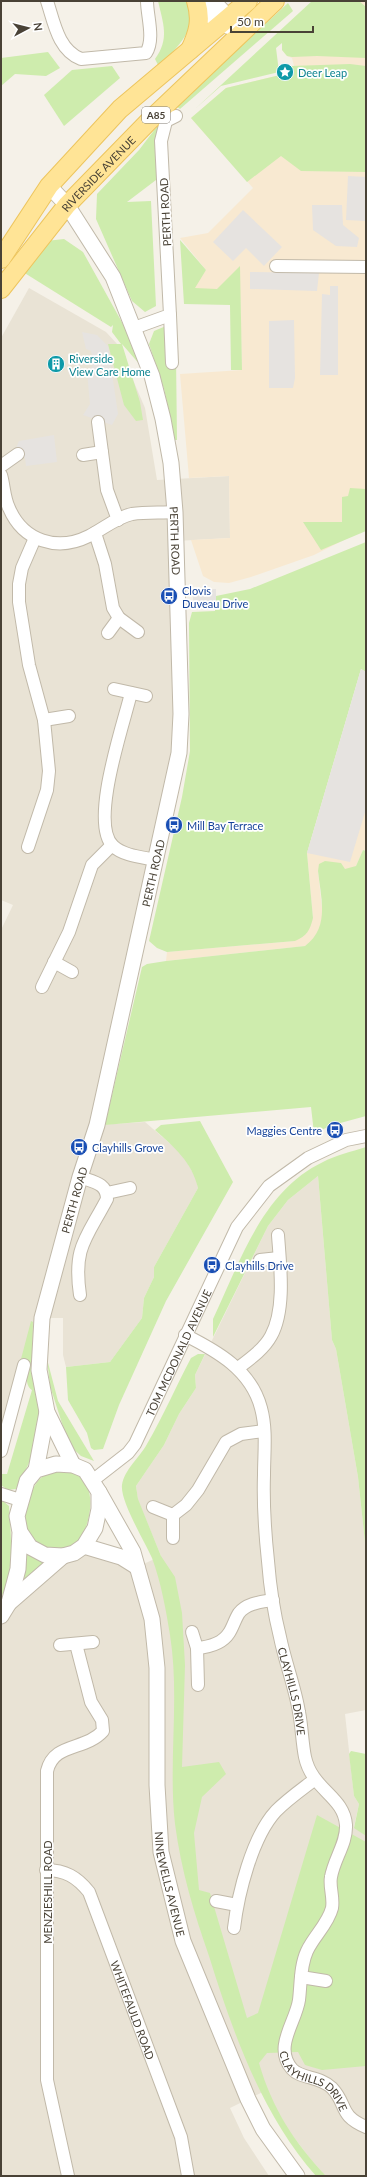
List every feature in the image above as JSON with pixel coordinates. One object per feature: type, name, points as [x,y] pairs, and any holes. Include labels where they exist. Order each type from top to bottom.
[{"type":"main road","points":[[188,53],[199,25],[199,13],[196,1]]},
{"type":"main road","name":"RIVERSIDE AVENUE","points":[[1,289],[67,206],[150,121],[232,28],[248,1]]},
{"type":"main road","name":"RIVERSIDE AVENUE","points":[[1,260],[49,186],[120,109],[188,53],[275,1]]},
{"type":"street","points":[[47,1],[60,40],[71,55],[81,59],[143,55],[146,53],[149,48],[150,40],[147,1]]},
{"type":"street","points":[[199,1],[232,28]]},
{"type":"street","points":[[213,1],[232,28]]},
{"type":"street","name":"PERTH ROAD","points":[[172,363],[161,141],[166,121],[176,116]]},
{"type":"street","name":"PERTH ROAD","points":[[49,186],[67,206],[113,277],[134,328],[152,376],[163,419],[171,463],[175,512],[181,722],[179,753],[97,1126],[80,1178],[42,1318],[39,1370],[47,1412],[73,1465],[85,1470],[96,1486]]},
{"type":"street","points":[[276,266],[366,267]]},
{"type":"street","points":[[134,328],[170,315]]},
{"type":"street","points":[[98,422],[107,490],[118,520]]},
{"type":"street","points":[[83,455],[102,452]]},
{"type":"street","points":[[1,466],[18,454]]},
{"type":"street","points":[[1,475],[8,506],[15,520],[24,531],[35,538],[50,543],[64,544],[79,541],[132,514],[175,512]]},
{"type":"street","points":[[95,533],[105,564],[113,608],[119,618],[138,632]]},
{"type":"street","points":[[28,847],[47,790],[49,771],[44,720],[28,665],[19,602],[18,584],[22,568],[35,538]]},
{"type":"street","points":[[108,633],[119,618]]},
{"type":"street","points":[[114,689],[146,696]]},
{"type":"street","points":[[131,693],[109,776],[104,822],[106,834],[112,845],[122,852],[156,860]]},
{"type":"street","points":[[44,720],[69,716]]},
{"type":"street","points":[[42,987],[69,932],[92,865],[112,845]]},
{"type":"street","points":[[54,962],[72,972]]},
{"type":"street","name":"TOM MCDONALD AVENUE","points":[[96,1486],[135,1444],[185,1335],[237,1228],[269,1186],[308,1158],[346,1140],[366,1136]]},
{"type":"street","points":[[80,1178],[100,1184],[105,1188],[107,1193],[107,1199],[82,1244],[78,1266],[80,1295]]},
{"type":"street","points":[[107,1193],[130,1188]]},
{"type":"street","points":[[238,1368],[260,1350],[271,1336],[277,1321],[280,1303],[278,1235]]},
{"type":"street","points":[[260,1260],[279,1258]]},
{"type":"street","name":"CLAYHILLS DRIVE","points":[[185,1335],[210,1348],[238,1368],[251,1385],[261,1407],[264,1431],[264,1512],[273,1600],[280,1638],[299,1711],[305,1757],[314,1780],[338,1802],[344,1814],[346,1826],[344,1838],[331,1878],[333,1894],[332,1907],[327,1921],[306,1953],[301,1977],[299,2003],[286,2035],[286,2056],[292,2069],[301,2075],[320,2079],[332,2089],[347,2116],[366,2127]]},
{"type":"street","points":[[1,1451],[24,1365]]},
{"type":"street","name":"PERTH ROAD","points":[[1,1616],[9,1603],[18,1569],[20,1532],[17,1516],[20,1500],[27,1481],[36,1470],[47,1412]]},
{"type":"street","points":[[173,1515],[186,1505],[198,1490],[226,1442],[241,1434],[264,1431]]},
{"type":"street","points":[[36,1470],[56,1464],[73,1465]]},
{"type":"street","points":[[96,1486],[100,1509],[95,1528],[84,1546],[121,1557],[137,1567]]},
{"type":"street","name":"NINEWELLS AVENUE","points":[[96,1486],[133,1552],[152,1619],[157,1668],[157,1785],[161,1852],[183,1941],[248,2099],[264,2129],[297,2176]]},
{"type":"street","points":[[1,1494],[20,1500]]},
{"type":"street","points":[[153,1507],[173,1515]]},
{"type":"street","points":[[173,1515],[173,1538]]},
{"type":"street","name":"PERTH ROAD","points":[[20,1532],[30,1547],[44,1555],[63,1556],[74,1553],[84,1546]]},
{"type":"street","name":"PERTH ROAD","points":[[9,1603],[63,1556]]},
{"type":"street","points":[[196,1648],[207,1647],[222,1641],[229,1634],[239,1613],[250,1605],[273,1600]]},
{"type":"street","points":[[192,1632],[196,1648],[198,1685]]},
{"type":"street","points":[[60,1645],[93,1642]]},
{"type":"street","name":"MENZIESHILL ROAD","points":[[68,2176],[47,2080],[47,1771],[50,1760],[57,1753],[96,1739],[102,1731],[102,1720],[91,1702],[76,1644]]},
{"type":"street","points":[[234,1928],[237,1905],[243,1880],[262,1833],[275,1812],[289,1798],[314,1780]]},
{"type":"street","name":"WHITEFAULD ROAD","points":[[46,1870],[57,1870],[68,1873],[80,1881],[89,1892],[181,2137],[188,2176]]},
{"type":"street","points":[[216,1901],[237,1905]]},
{"type":"street","points":[[301,1977],[326,1981]]},
{"type":"shaded area","points":[[330,1],[366,1],[366,529],[314,555],[251,577],[229,583],[214,582],[203,576],[191,540],[230,538],[229,476],[189,478],[180,374],[242,370],[240,292],[184,293],[206,270],[180,238],[208,233],[253,188],[191,118],[226,88],[280,75],[294,66],[292,58],[287,56],[282,50]]},
{"type":"shaded area","points":[[348,176],[366,177],[366,221],[346,220]]},
{"type":"shaded area","points":[[312,205],[342,205],[343,225],[359,238],[357,247],[336,246],[313,230]]},
{"type":"shaded area","points":[[243,210],[282,247],[264,266],[246,248],[233,261],[213,242]]},
{"type":"shaded area","points":[[250,272],[319,273],[317,291],[250,289]]},
{"type":"shaded area","points":[[330,286],[338,286],[338,375],[320,375],[322,294],[330,295]]},
{"type":"shaded area","points":[[29,288],[106,332],[118,345],[145,408],[157,480],[229,476],[230,538],[176,541],[181,714],[97,1125],[145,1122],[182,1154],[196,1178],[198,1188],[154,1267],[154,1277],[144,1298],[142,1318],[110,1362],[66,1367],[63,1355],[63,1318],[42,1318],[39,1370],[24,1365],[1,1451],[1,930],[13,905],[1,900],[1,338]]},
{"type":"shaded area","points":[[294,320],[295,378],[293,388],[269,388],[269,321]]},
{"type":"shaded area","points":[[82,332],[97,335],[108,346],[118,414],[112,425],[83,415],[90,404],[87,372],[93,365],[91,351],[86,349]]},
{"type":"shaded area","points":[[54,435],[57,462],[26,466],[25,458],[20,458],[15,450],[19,441]]},
{"type":"shaded area","points":[[193,589],[216,589],[216,602],[193,602]]},
{"type":"shaded area","points":[[361,669],[366,672],[366,809],[350,862],[307,853]]},
{"type":"shaded area","points":[[366,672],[366,851],[363,850],[356,866],[352,869],[318,871],[323,918],[320,929],[312,941],[305,946],[166,961],[167,952],[295,941],[313,918],[307,853]]},
{"type":"shaded area","points":[[318,1176],[332,1340],[336,1349],[358,1477],[366,1552],[366,1710],[345,1714],[354,1796],[359,1804],[354,1827],[366,1836],[366,2176],[326,2176],[312,2161],[286,2127],[267,2090],[230,2108],[244,2138],[269,2176],[1,2176],[1,1616],[84,1546],[137,1567],[161,1556],[138,1500],[136,1486],[164,1445],[179,1414],[196,1388],[195,1375],[268,1226],[288,1200]]},
{"type":"green space","points":[[158,1],[189,1],[192,10],[192,19],[184,37],[179,45],[159,67],[155,59],[160,52],[164,38],[164,31]]},
{"type":"green space","points":[[312,1],[359,1],[366,7],[366,58],[317,56],[292,57],[287,56],[282,50],[282,43],[276,48],[279,72],[221,86],[195,109]]},
{"type":"green space","points":[[288,3],[293,11],[180,109],[176,106]]},
{"type":"green space","points":[[48,52],[60,68],[46,76],[15,74],[1,86],[1,58]]},
{"type":"green space","points":[[350,64],[366,66],[366,172],[301,171],[281,156],[247,182],[191,118],[226,88],[280,75],[291,66]]},
{"type":"green space","points":[[112,66],[120,78],[64,126],[44,95],[72,70]]},
{"type":"green space","points":[[172,107],[157,133],[156,180],[127,202],[151,201],[156,306],[145,312],[132,301],[96,219],[97,194],[139,150]]},
{"type":"green space","points":[[64,239],[83,252],[129,335],[141,366],[122,344],[140,402],[143,420],[136,421],[124,405],[108,344],[121,344],[112,332],[113,325],[111,327],[23,272],[46,241]]},
{"type":"green space","points":[[180,240],[206,270],[195,288],[217,289],[240,266],[242,370],[231,370],[230,305],[184,304]]},
{"type":"green space","points":[[166,326],[176,356],[177,440],[175,440],[164,389],[149,344],[154,331]]},
{"type":"green space","points":[[350,488],[366,489],[366,531],[321,550],[303,522],[342,522],[342,497],[348,496]]},
{"type":"green space","points":[[366,542],[366,672],[361,669],[307,853],[313,918],[311,926],[305,935],[295,941],[167,952],[157,948],[149,941],[182,797],[190,751],[189,623],[192,612],[215,611],[216,596],[250,589]]},
{"type":"green space","points":[[363,850],[366,851],[366,1116],[333,1125],[314,1133],[311,1107],[105,1125],[142,967],[147,964],[166,961],[305,946],[313,938],[321,921],[322,902],[318,871],[319,864],[325,861],[341,863],[345,869],[356,866]]},
{"type":"green space","points":[[200,1121],[233,1182],[166,1301],[119,1405],[103,1449],[94,1450],[91,1448],[87,1433],[68,1400],[66,1367],[110,1362],[142,1318],[144,1298],[154,1277],[154,1267],[198,1188],[187,1163],[155,1130],[161,1125]]},
{"type":"green space","points":[[366,1147],[366,1552],[358,1477],[336,1349],[332,1340],[318,1176],[288,1200],[268,1226],[213,1337],[213,1319],[255,1230],[269,1209],[284,1191],[302,1175],[323,1162],[338,1155]]},
{"type":"green space","points":[[31,1321],[33,1322],[32,1368],[40,1409],[38,1431],[32,1457],[16,1489],[8,1490],[1,1485],[1,1474],[7,1474],[32,1390],[29,1387],[27,1380],[28,1369],[26,1361],[21,1359]]},
{"type":"green space","points":[[198,1354],[205,1354],[195,1375],[196,1388],[179,1414],[164,1445],[136,1486],[138,1499],[161,1556],[175,1577],[182,1613],[185,1665],[182,1767],[219,1762],[226,1774],[202,1797],[194,1833],[199,1890],[210,1893],[247,2018],[258,2013],[317,1815],[366,1842],[366,2066],[322,2070],[305,2065],[298,2052],[267,2053],[259,2063],[270,2095],[285,2124],[314,2163],[326,2176],[316,2176],[297,2152],[280,2127],[251,2072],[228,2014],[193,1907],[184,1875],[175,1824],[173,1801],[174,1682],[170,1635],[163,1596],[152,1558],[129,1511],[122,1492],[123,1479],[153,1434],[191,1358]]},
{"type":"green space","points":[[47,1359],[58,1401],[94,1461],[81,1456],[69,1445],[50,1386]]},
{"type":"green space","points":[[59,1471],[75,1474],[83,1480],[90,1495],[90,1513],[82,1536],[78,1541],[68,1547],[55,1549],[43,1546],[37,1542],[30,1534],[25,1520],[27,1504],[37,1482],[44,1476]]},
{"type":"green space","points":[[3,1501],[9,1506],[11,1553],[8,1576],[1,1598],[1,1502]]},
{"type":"green space","points":[[25,1553],[46,1564],[19,1584]]},
{"type":"green space","points":[[351,1751],[366,1754],[366,1836],[354,1828],[359,1804],[354,1796],[349,1754]]},
{"type":"place","name":"Deer Leap","points":[[285,72]]},
{"type":"place","name":"Riverside View Care Home","points":[[56,364]]},
{"type":"place","name":"Clovis Duveau Drive","points":[[169,596]]},
{"type":"place","name":"Mill Bay Terrace","points":[[174,825]]},
{"type":"place","name":"Maggies Centre","points":[[335,1130]]},
{"type":"place","name":"Clayhills Grove","points":[[79,1147]]},
{"type":"place","name":"Clayhills Drive","points":[[212,1265]]}]
